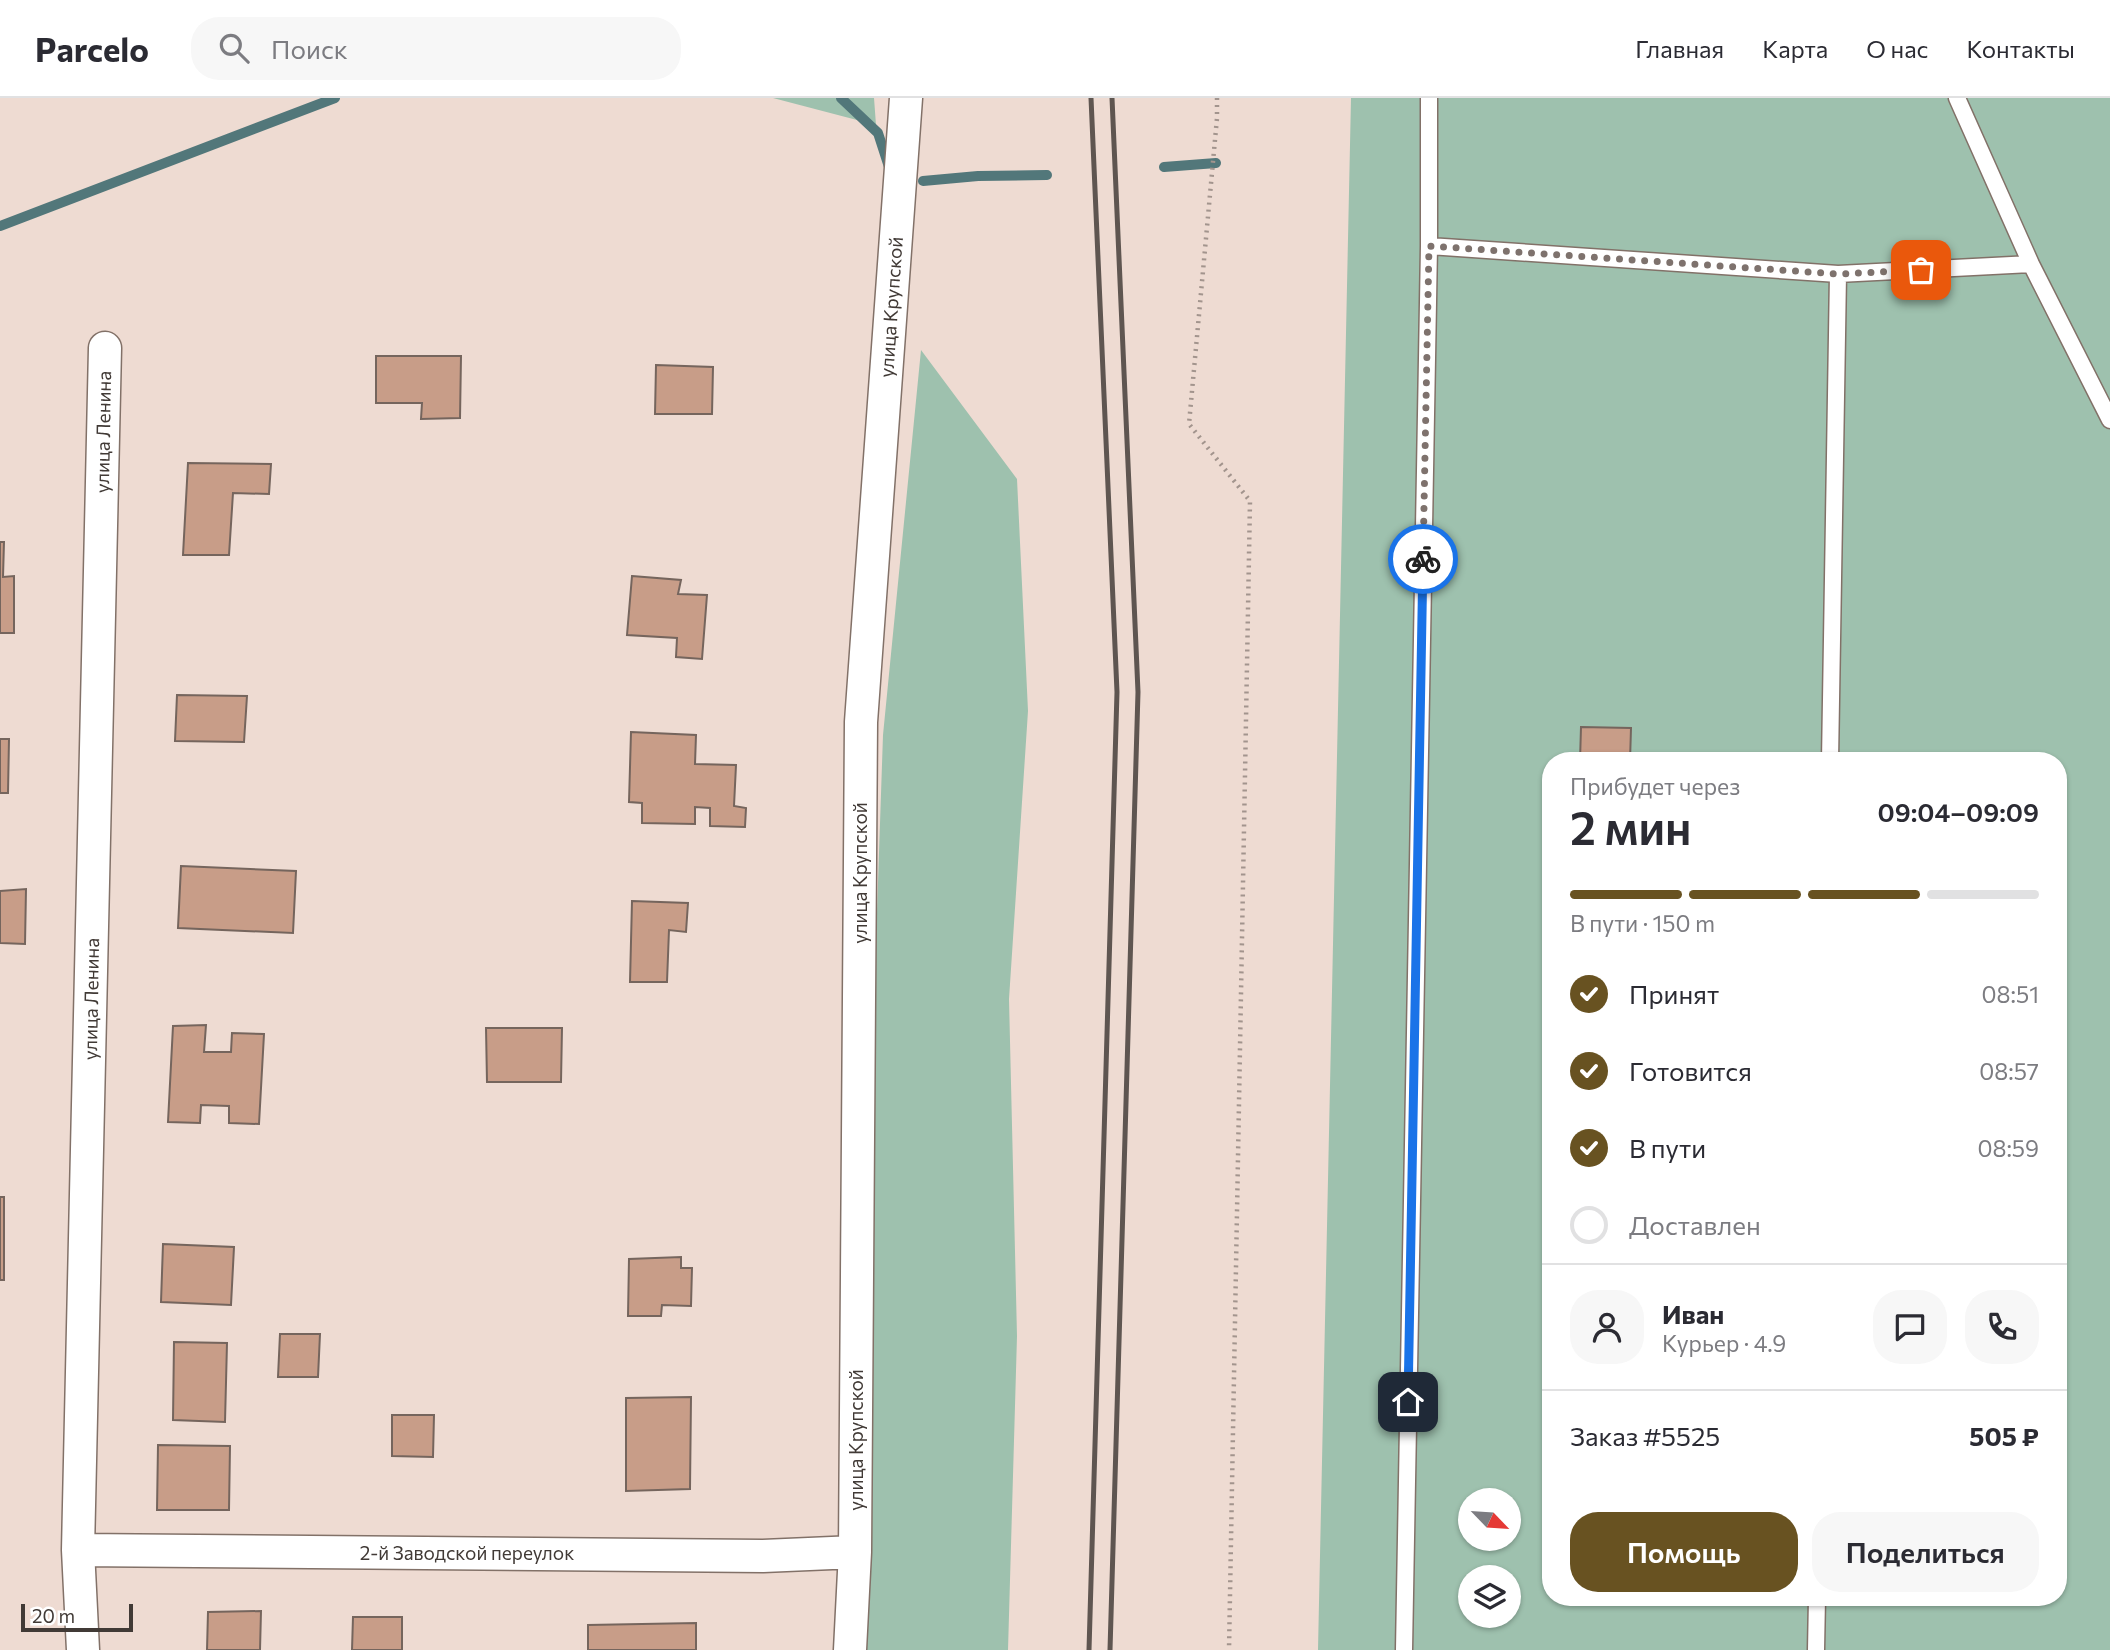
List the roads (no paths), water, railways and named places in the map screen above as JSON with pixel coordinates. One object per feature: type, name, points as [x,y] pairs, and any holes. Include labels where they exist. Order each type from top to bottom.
[{"type":"street","name":"улица Крупской","points":[[850,1650],[855,1552],[861,722],[906,98]]},
{"type":"street","name":"улица Ленина","points":[[83,1650],[78,1550],[105,348]]},
{"type":"street","name":"2-й Заводской переулок","points":[[78,1550],[763,1556],[855,1552]]},
{"type":"lane","points":[[1404,1650],[1429,246],[1429,98]]},
{"type":"lane","points":[[1957,98],[2031,264],[2110,421]]},
{"type":"lane","points":[[1429,246],[1838,274],[2031,264]]},
{"type":"lane","points":[[1830,752],[1838,274]]},
{"type":"lane","points":[[1816,1650],[1817,1606]]},
{"type":"waterway","points":[[0,226],[335,98]]},
{"type":"waterway","points":[[841,98],[878,133],[890,170]]},
{"type":"waterway","points":[[1164,167],[1216,163]]},
{"type":"waterway","points":[[923,181],[978,176],[1047,175]]},
{"type":"railway","points":[[1089,1650],[1117,692],[1091,98]]},
{"type":"railway","points":[[1110,1650],[1138,692],[1112,98]]}]
